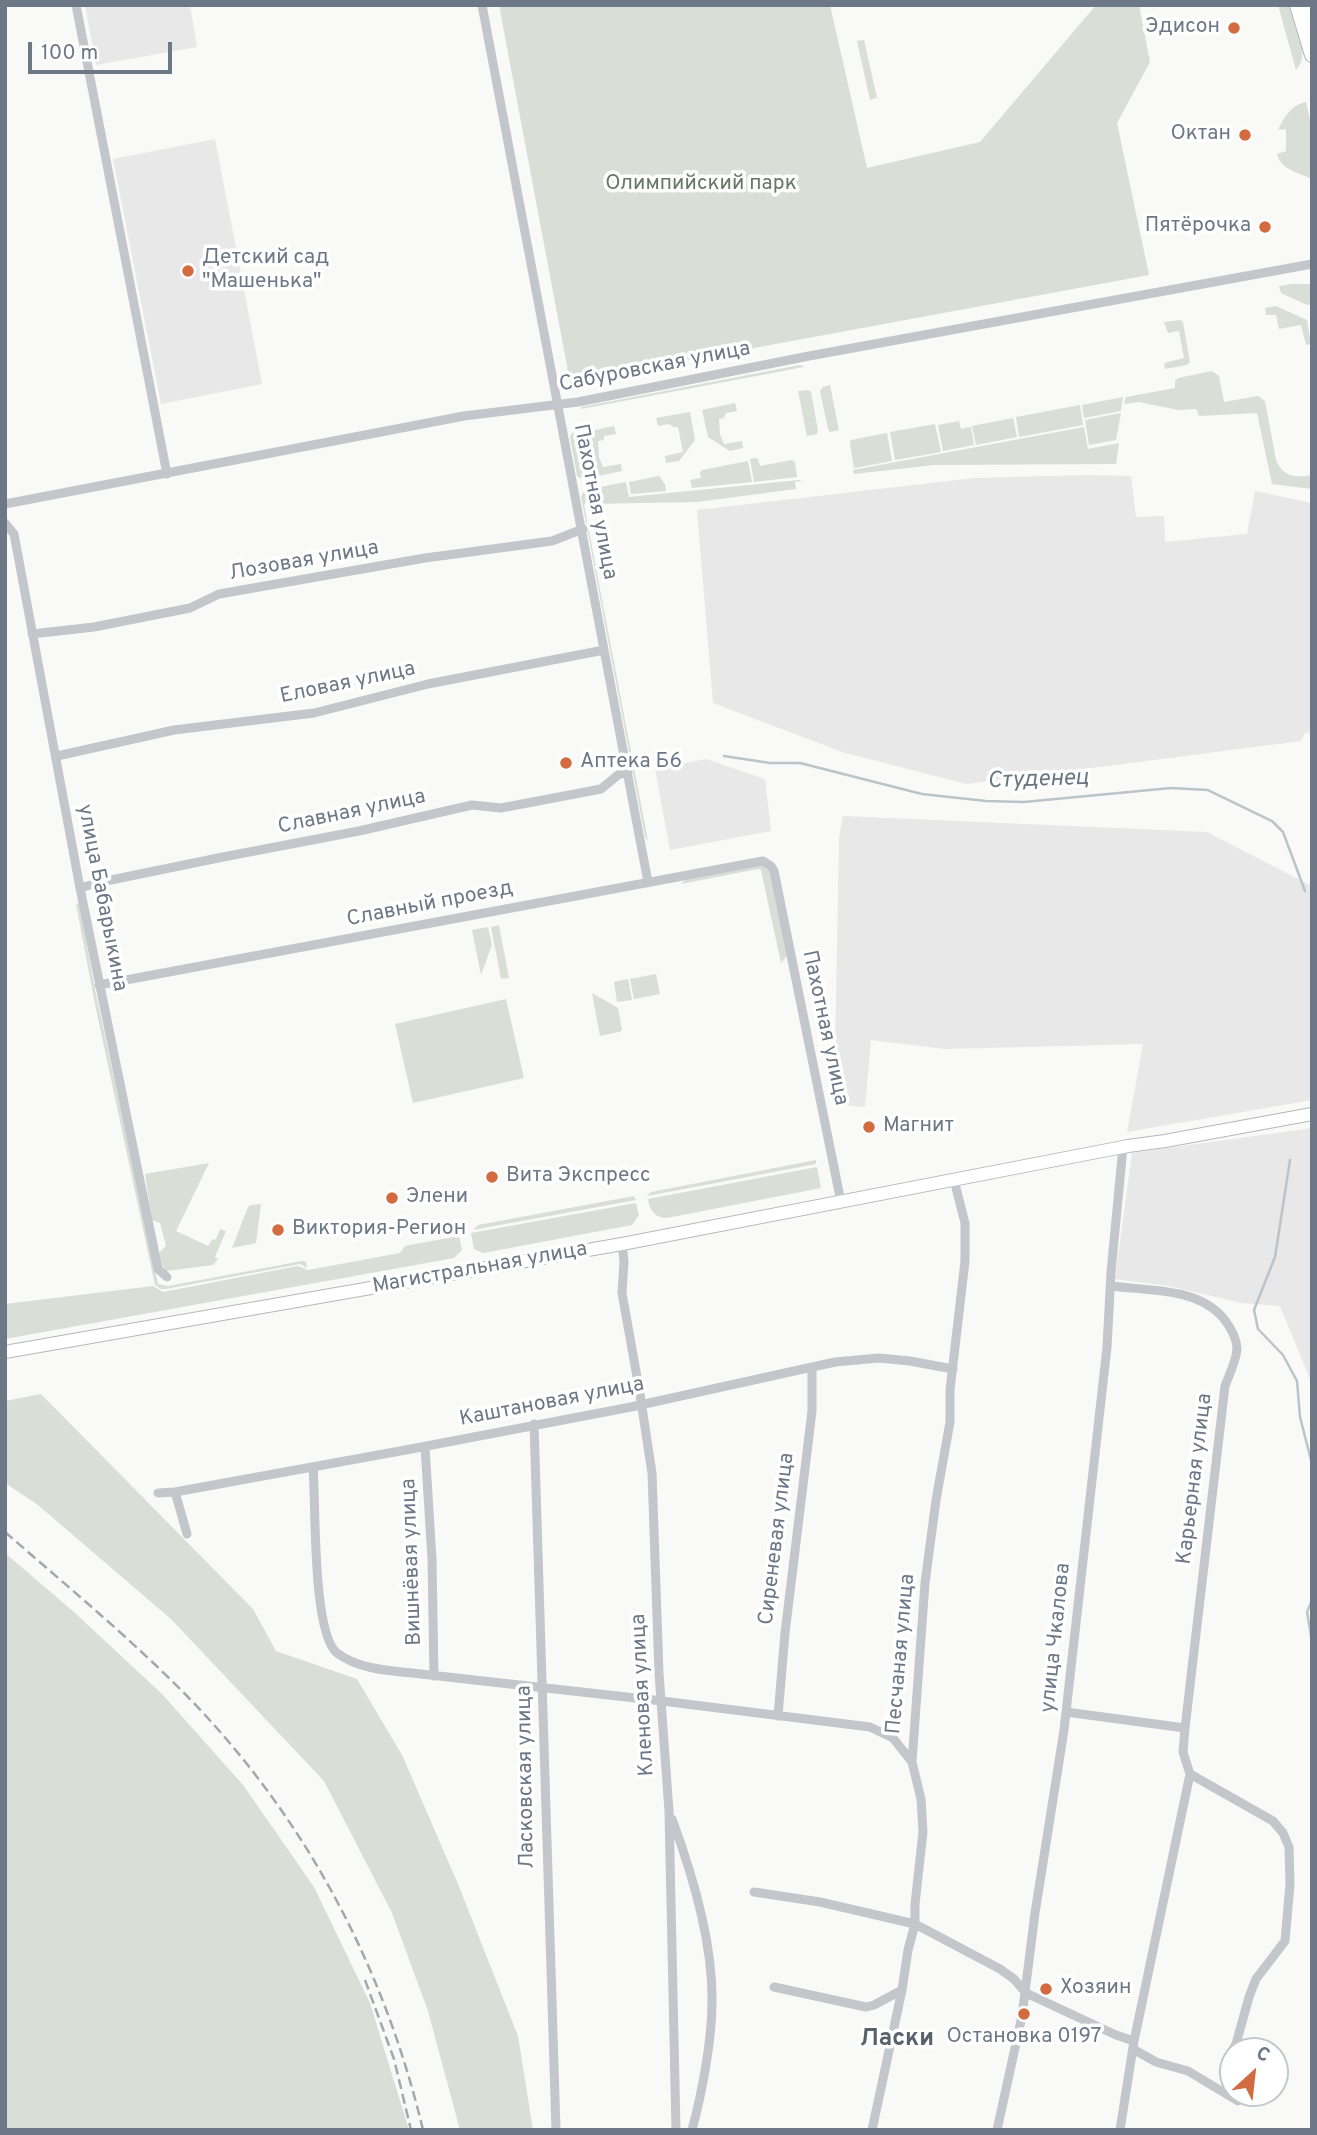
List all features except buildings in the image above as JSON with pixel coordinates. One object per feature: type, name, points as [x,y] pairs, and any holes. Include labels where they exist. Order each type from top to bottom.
[{"type":"main road","points":[[1297,5],[1312,55]]},
{"type":"main road","points":[[1309,5],[1312,16]]},
{"type":"main road","name":"Магистральная улица","points":[[5,1352],[622,1244],[1123,1147],[1166,1142],[1312,1114]]},
{"type":"street","points":[[76,5],[167,474]]},
{"type":"street","name":"Пахотная улица","points":[[482,5],[648,882]]},
{"type":"street","name":"Сабуровская улица","points":[[5,504],[464,416],[557,405],[1312,264]]},
{"type":"street","name":"улица Бабарыкина","points":[[5,523],[14,534],[80,888],[158,1269],[167,1277]]},
{"type":"street","name":"Лозовая улица","points":[[32,634],[94,627],[190,608],[219,594],[425,558],[552,541],[583,530]]},
{"type":"street","name":"Еловая улица","points":[[57,755],[174,730],[314,713],[428,684],[604,650]]},
{"type":"street","name":"Славная улица","points":[[80,888],[472,805],[501,807],[601,789],[618,775],[628,772]]},
{"type":"street","name":"Славный проезд","points":[[100,985],[758,861],[767,863]]},
{"type":"street","name":"Пахотная улица","points":[[767,863],[774,871],[841,1202]]},
{"type":"street","name":"улица Чкалова","points":[[997,2130],[1026,1993],[1035,1913],[1066,1712],[1107,1346],[1123,1147]]},
{"type":"street","name":"Песчаная улица","points":[[872,2130],[915,1924],[924,1821],[912,1762],[925,1583],[937,1489],[950,1422],[965,1261],[965,1223],[954,1180]]},
{"type":"street","name":"Кленовая улица","points":[[622,1244],[622,1293],[652,1473],[658,1651],[669,1811],[676,2130]]},
{"type":"street","name":"Карьерная улица","points":[[1111,1286],[1177,1293],[1199,1301],[1218,1312],[1233,1332],[1236,1341],[1235,1361],[1225,1386],[1185,1727],[1183,1752],[1189,1774],[1134,2045],[1120,2130]]},
{"type":"street","name":"Каштановая улица","points":[[158,1493],[425,1447],[835,1362],[879,1358],[953,1370]]},
{"type":"street","name":"Сиреневая улица","points":[[778,1716],[788,1606],[812,1411],[812,1367]]},
{"type":"street","name":"Ласковская улица","points":[[534,1424],[556,2130]]},
{"type":"street","name":"Вишнёвая улица","points":[[425,1447],[432,1559],[434,1676]]},
{"type":"street","points":[[313,1467],[322,1619],[332,1647],[349,1660],[383,1669],[434,1676],[662,1701],[877,1729],[895,1740],[912,1762]]},
{"type":"street","points":[[175,1492],[187,1534]]},
{"type":"street","points":[[1066,1712],[1185,1727]]},
{"type":"street","points":[[1189,1774],[1273,1821],[1283,1833],[1289,1847],[1290,1884],[1285,1941],[1256,1979],[1248,1997],[1238,2037]]},
{"type":"street","points":[[669,1811],[695,1894],[711,1982],[710,2028],[692,2130]]},
{"type":"street","points":[[754,1892],[820,1902],[915,1924],[1000,1969],[1014,1979],[1026,1993],[1116,2035],[1156,2062],[1188,2071],[1219,2090]]},
{"type":"street","points":[[774,1987],[866,2007],[874,2006],[902,1990]]},
{"type":"shaded area","points":[[85,5],[190,5],[197,47],[96,65]]},
{"type":"shaded area","name":"Детский сад \"Машенька\"","points":[[215,139],[262,384],[161,404],[113,159]]},
{"type":"shaded area","points":[[1131,476],[1136,517],[1164,516],[1165,542],[1247,534],[1255,491],[1312,503],[1312,732],[1305,733],[1301,741],[967,784],[845,753],[713,703],[697,510],[974,478]]},
{"type":"shaded area","points":[[706,759],[765,779],[771,831],[670,850],[655,769]]},
{"type":"shaded area","points":[[843,816],[1207,832],[1312,886],[1312,1100],[1127,1132],[1143,1044],[945,1049],[871,1040],[865,1107],[834,1104],[839,838]]},
{"type":"shaded area","points":[[1312,1128],[1312,1384],[1280,1306],[1242,1303],[1169,1286],[1115,1279],[1132,1153]]},
{"type":"green space","name":"Олимпийский парк","points":[[499,5],[830,5],[867,168],[980,142],[1096,5],[1139,5],[1150,62],[1117,123],[1149,275],[570,382]]},
{"type":"green space","points":[[1278,5],[1289,5],[1301,39],[1301,63],[1296,70]]},
{"type":"green space","points":[[864,40],[877,98],[870,100],[857,41]]},
{"type":"green space","points":[[1306,102],[1312,128],[1312,179],[1286,167],[1277,154],[1286,151],[1286,129],[1278,130],[1283,121],[1292,109]]},
{"type":"green space","points":[[1312,284],[1312,304],[1307,305],[1281,293],[1279,286]]},
{"type":"green space","points":[[1276,306],[1307,320],[1311,344],[1306,345],[1301,325],[1279,329],[1276,315],[1266,315],[1265,308]]},
{"type":"green space","points":[[1164,322],[1183,322],[1190,362],[1165,369],[1164,363],[1184,358],[1179,331],[1168,333]]},
{"type":"green space","points":[[800,365],[804,367],[581,409],[581,407]]},
{"type":"green space","points":[[1212,371],[1219,376],[1224,402],[1258,396],[1265,401],[1279,466],[1290,475],[1312,475],[1312,489],[1272,484],[1257,413],[1199,416],[1196,409],[1178,410],[1139,402],[1124,404],[1126,397],[1175,388],[1178,378]]},
{"type":"green space","points":[[830,385],[839,430],[830,432],[820,391]]},
{"type":"green space","points":[[798,391],[811,392],[818,431],[817,434],[807,436]]},
{"type":"green space","points":[[1123,397],[1121,411],[1084,418],[1082,405]]},
{"type":"green space","points":[[735,403],[737,411],[726,413],[724,418],[719,419],[724,444],[742,441],[743,448],[730,451],[708,437],[702,410]]},
{"type":"green space","points":[[1080,405],[1083,425],[1019,437],[1016,417]]},
{"type":"green space","points":[[690,412],[695,440],[679,461],[666,463],[665,456],[683,452],[678,427],[669,424],[658,426],[656,418]]},
{"type":"green space","points":[[1121,413],[1116,440],[1089,445],[1085,420]]},
{"type":"green space","points":[[1013,418],[1017,437],[976,445],[972,426]]},
{"type":"green space","points":[[959,421],[961,429],[971,427],[974,445],[943,451],[938,425]]},
{"type":"green space","points":[[935,424],[941,452],[895,460],[890,432]]},
{"type":"green space","points":[[614,426],[616,434],[604,436],[604,440],[598,441],[599,457],[603,467],[621,464],[622,471],[594,477],[586,432]]},
{"type":"green space","points":[[1084,427],[1088,449],[1119,443],[1116,464],[934,465],[854,474],[853,470]]},
{"type":"green space","points":[[581,431],[590,480],[585,481],[577,476],[570,437],[572,433]]},
{"type":"green space","points":[[887,433],[892,461],[854,468],[851,440]]},
{"type":"green space","points":[[755,458],[760,466],[792,460],[795,462],[797,477],[754,482],[750,459]]},
{"type":"green space","points":[[748,461],[752,482],[692,488],[690,480],[701,478],[702,470]]},
{"type":"green space","points":[[659,476],[666,491],[631,494],[629,482]]},
{"type":"green space","points":[[802,481],[795,482],[796,489],[697,502],[588,504],[595,488],[626,482],[629,497]]},
{"type":"green space","points":[[593,489],[584,505],[648,841],[645,837],[581,496],[585,490]]},
{"type":"green space","points":[[764,866],[770,871],[787,956],[781,963],[761,870],[681,884],[685,880]]},
{"type":"green space","points":[[79,903],[158,1284],[168,1286],[302,1261],[306,1262],[307,1268],[300,1264],[166,1289],[155,1285],[96,1009],[76,904]]},
{"type":"green space","points":[[499,925],[509,978],[501,979],[491,927]]},
{"type":"green space","points":[[488,927],[492,945],[481,975],[472,930]]},
{"type":"green space","points":[[656,974],[660,994],[634,999],[630,979]]},
{"type":"green space","points":[[628,979],[632,1000],[617,1002],[614,982]]},
{"type":"green space","points":[[592,993],[618,1008],[622,1030],[600,1036]]},
{"type":"green space","points":[[506,999],[524,1078],[413,1103],[395,1024]]},
{"type":"green space","points":[[816,1160],[816,1164],[647,1196],[651,1192]]},
{"type":"green space","points":[[209,1163],[176,1231],[208,1246],[216,1239],[220,1229],[226,1231],[215,1257],[218,1259],[213,1265],[166,1271],[159,1253],[166,1246],[160,1223],[152,1220],[145,1174]]},
{"type":"green space","points":[[817,1167],[821,1188],[667,1218],[656,1215],[651,1210],[648,1199]]},
{"type":"green space","points":[[634,1196],[636,1200],[473,1230],[478,1225]]},
{"type":"green space","points":[[636,1203],[639,1215],[632,1225],[483,1253],[474,1249],[471,1233]]},
{"type":"green space","points":[[261,1204],[256,1243],[232,1248],[248,1207]]},
{"type":"green space","points":[[459,1236],[462,1250],[454,1258],[5,1339],[5,1304],[153,1286],[163,1292],[298,1266],[308,1270],[400,1253],[405,1246]]},
{"type":"green space","points":[[41,1394],[253,1609],[276,1651],[357,1679],[402,1755],[458,1884],[518,2036],[533,2130],[460,2130],[428,2011],[392,1913],[324,1781],[171,1619],[38,1505],[5,1483],[5,1401]]},
{"type":"green space","points":[[5,1553],[74,1612],[162,1694],[243,1785],[314,1887],[370,2003],[409,2130],[5,2130]]},
{"type":"waterway","name":"Студенец","points":[[724,756],[770,763],[800,763],[922,794],[986,801],[1024,802],[1171,788],[1208,790],[1272,821],[1283,832],[1305,891]]},
{"type":"waterway","name":"Студенец","points":[[1290,1160],[1275,1257],[1254,1310],[1258,1329],[1283,1355],[1297,1381],[1300,1417],[1312,1464]]},
{"type":"waterway","name":"Студенец","points":[[1312,1600],[1307,1612],[1312,1641]]},
{"type":"railway","points":[[5,1532],[98,1612],[187,1696],[268,1792],[335,1897],[362,1953],[407,2069],[423,2130]]},
{"type":"railway","points":[[365,1980],[394,2059],[411,2130]]},
{"type":"place","name":"Эдисон","points":[[1234,28]]},
{"type":"place","name":"Октан","points":[[1245,135]]},
{"type":"place","name":"Пятёрочка","points":[[1265,227]]},
{"type":"place","name":"Детский сад \"Машенька\"","points":[[188,271]]},
{"type":"place","name":"Аптека Б6","points":[[566,763]]},
{"type":"place","name":"Магнит","points":[[869,1127]]},
{"type":"place","name":"Вита Экспресс","points":[[492,1177]]},
{"type":"place","name":"Элени","points":[[392,1198]]},
{"type":"place","name":"Виктория-Регион","points":[[278,1230]]},
{"type":"place","name":"Хозяин","points":[[1046,1989]]},
{"type":"place","name":"Остановка 0197","points":[[1024,2014]]},
{"type":"district","name":"Ласки","points":[[897,2040]]}]
